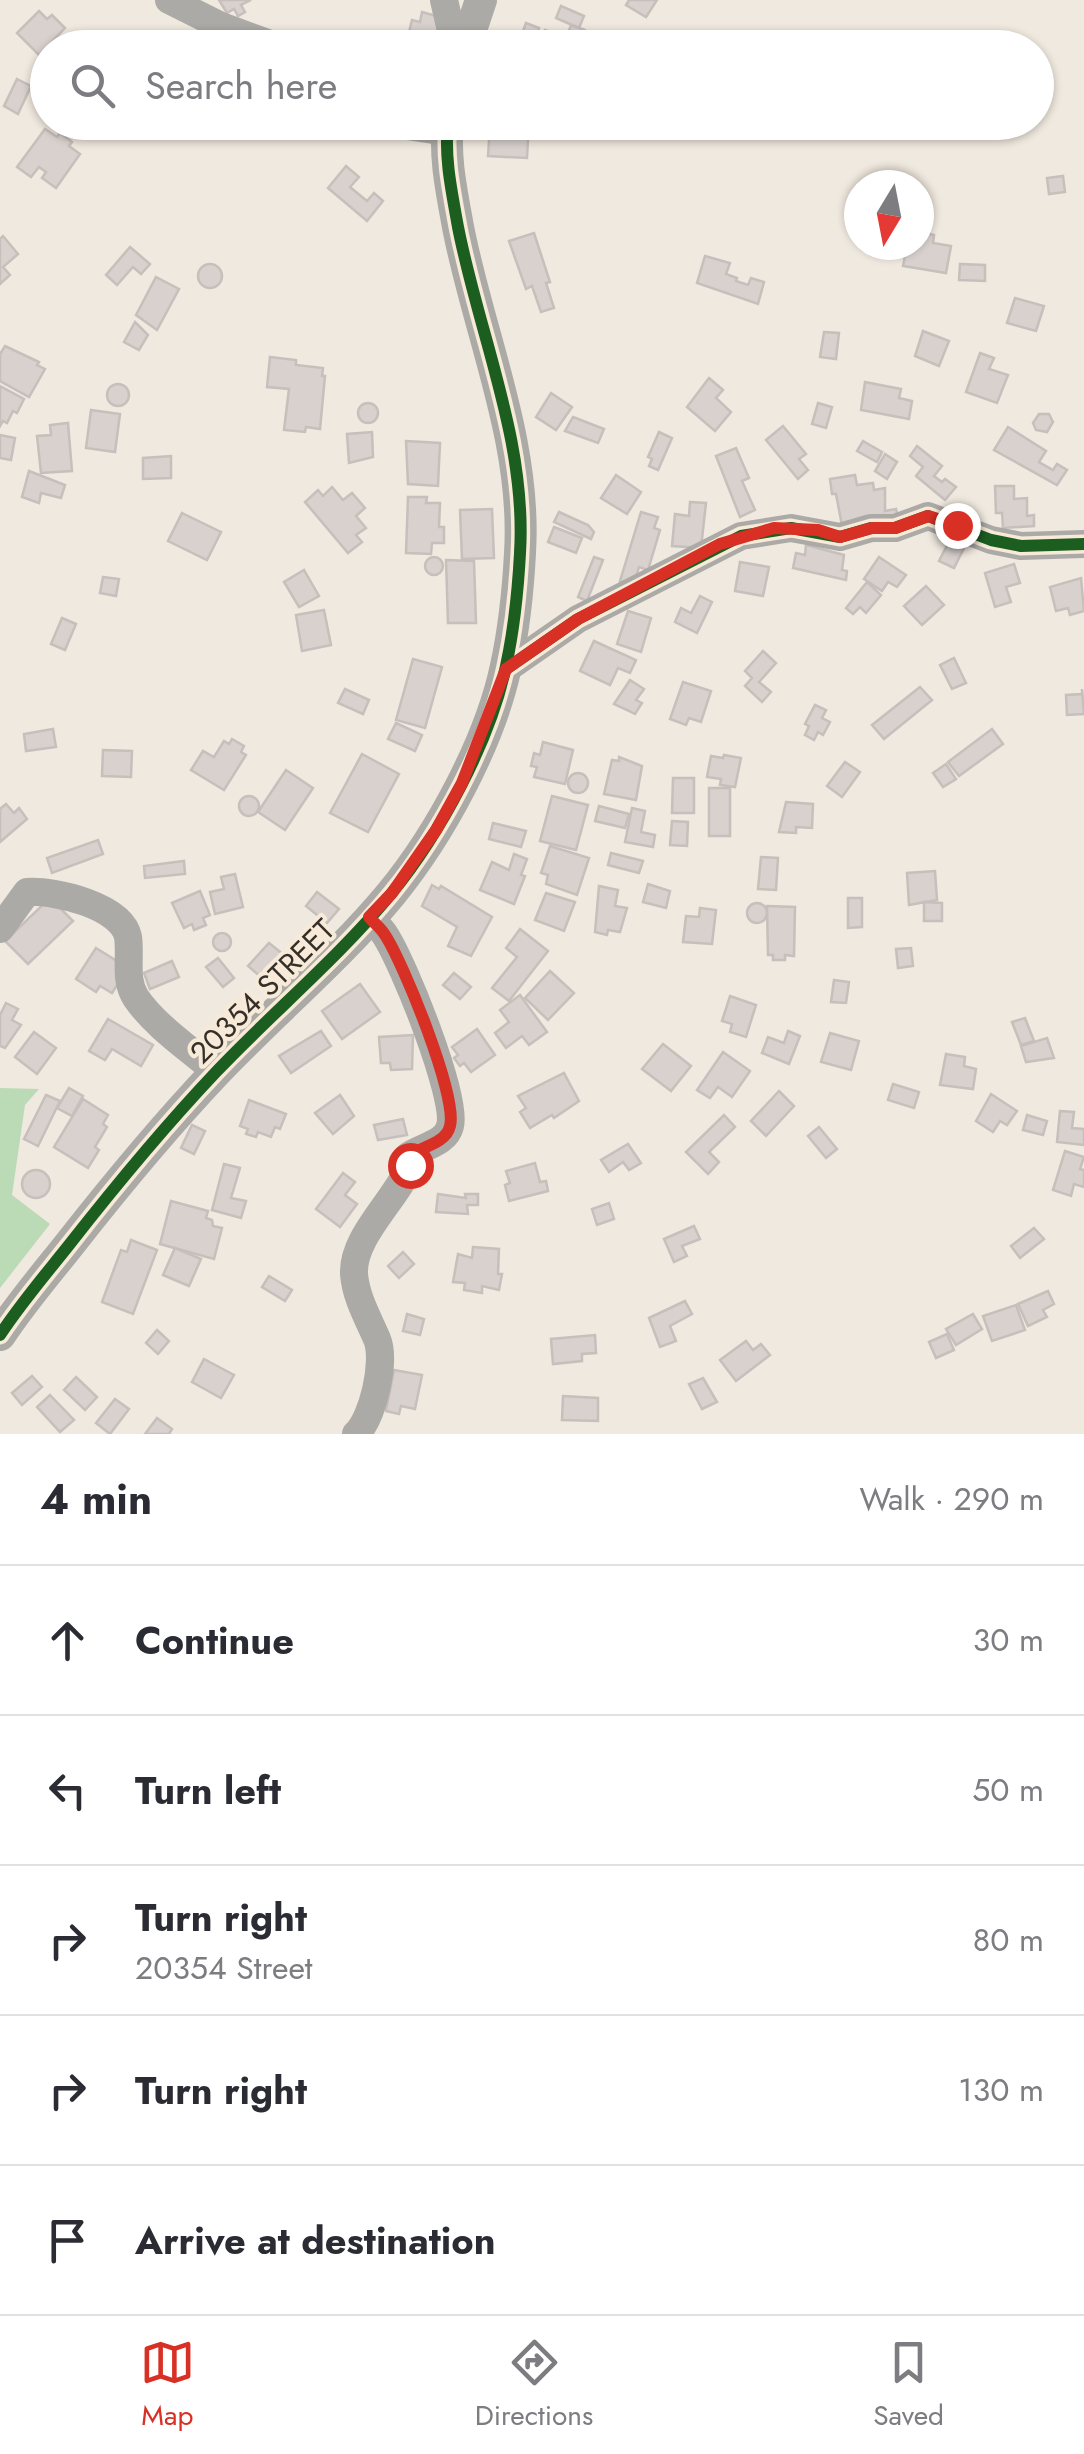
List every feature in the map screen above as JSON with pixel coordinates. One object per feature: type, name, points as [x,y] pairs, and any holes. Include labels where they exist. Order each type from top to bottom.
[{"type":"street","points":[[170,0],[232,30]]},
{"type":"street","points":[[444,0],[451,30]]},
{"type":"street","points":[[471,30],[481,0]]},
{"type":"street","name":"20354 STREET","points":[[0,1334],[118,1183],[216,1072],[392,893],[436,830],[462,783],[506,669],[516,610],[520,548],[516,474],[508,426],[464,259],[449,178],[448,140]]},
{"type":"street","points":[[506,669],[578,619],[720,544],[774,528],[818,530],[840,537],[872,528],[895,528],[928,516],[991,540],[1022,546],[1084,544]]},
{"type":"street","points":[[0,929],[27,892],[68,897],[115,917],[128,938],[133,993],[144,1008],[216,1072]]},
{"type":"street","points":[[356,1434],[375,1400],[379,1343],[365,1319],[354,1271],[367,1232],[405,1179],[410,1165],[407,1157],[442,1140],[450,1126],[448,1093],[436,1055],[385,934],[369,917]]},
{"type":"green space","points":[[0,1088],[39,1089],[25,1105],[12,1195],[50,1224],[0,1288]]},
{"type":"building","points":[[219,0],[251,0],[241,5],[245,12],[238,16],[234,9],[227,13]]},
{"type":"building","points":[[629,0],[657,0],[646,17],[626,5]]},
{"type":"building","points":[[561,6],[584,16],[579,28],[556,18]]},
{"type":"building","points":[[39,11],[47,19],[52,15],[65,28],[30,30],[30,46],[17,33]]},
{"type":"building","points":[[422,12],[440,17],[444,27],[410,30],[412,20],[420,22]]},
{"type":"building","points":[[526,23],[539,28],[538,30],[523,30]]},
{"type":"building","points":[[17,79],[30,86],[18,114],[4,106]]},
{"type":"building","points":[[37,140],[69,140],[69,146],[80,154],[56,188],[42,178],[46,172],[39,167],[31,177],[17,167]]},
{"type":"building","points":[[489,140],[528,140],[527,158],[488,156]]},
{"type":"building","points":[[346,166],[359,177],[350,187],[367,201],[374,193],[383,201],[367,221],[328,188]]},
{"type":"building","points":[[1063,176],[1065,192],[1049,194],[1047,178]]},
{"type":"building","points":[[534,233],[554,308],[541,312],[532,286],[526,289],[509,241]]},
{"type":"building","points":[[3,236],[18,254],[3,267],[10,275],[0,284],[0,239]]},
{"type":"building","points":[[934,243],[951,246],[946,273],[903,266],[904,260],[934,260]]},
{"type":"building","points":[[130,247],[150,264],[141,274],[133,267],[117,285],[106,275]]},
{"type":"building","points":[[705,256],[730,263],[726,274],[737,278],[736,281],[748,285],[751,278],[764,282],[758,304],[697,283]]},
{"type":"building","points":[[210,264],[222,276],[210,288],[198,276]]},
{"type":"building","points":[[960,264],[985,265],[985,281],[959,280]]},
{"type":"building","points":[[156,277],[179,289],[157,330],[136,315]]},
{"type":"building","points":[[1015,298],[1044,306],[1036,331],[1007,323]]},
{"type":"building","points":[[135,322],[148,335],[139,350],[124,342]]},
{"type":"building","points":[[923,331],[949,341],[939,366],[915,356]]},
{"type":"building","points":[[824,332],[839,333],[836,359],[820,357]]},
{"type":"building","points":[[5,346],[39,362],[37,365],[45,369],[29,397],[0,381],[0,354]]},
{"type":"building","points":[[980,353],[994,358],[989,369],[1008,375],[997,403],[966,392]]},
{"type":"building","points":[[270,357],[323,368],[320,429],[284,430],[289,389],[267,387]]},
{"type":"building","points":[[709,378],[723,390],[716,398],[731,412],[715,431],[687,407]]},
{"type":"building","points":[[865,382],[901,389],[899,398],[912,401],[909,419],[861,410]]},
{"type":"building","points":[[118,384],[126,387],[126,403],[118,406],[110,403],[107,395],[110,387]]},
{"type":"building","points":[[0,386],[24,399],[17,413],[13,411],[7,423],[3,421],[0,426]]},
{"type":"building","points":[[551,393],[572,407],[556,430],[536,417]]},
{"type":"building","points":[[368,403],[378,413],[368,423],[358,413]]},
{"type":"building","points":[[818,403],[832,407],[826,428],[812,424]]},
{"type":"building","points":[[91,410],[120,414],[115,452],[86,448]]},
{"type":"building","points":[[1039,414],[1049,414],[1053,422],[1047,432],[1036,430],[1033,423]]},
{"type":"building","points":[[573,417],[604,429],[598,443],[565,431]]},
{"type":"building","points":[[68,423],[72,471],[41,473],[37,436],[51,435],[50,425]]},
{"type":"building","points":[[783,426],[806,454],[799,459],[808,470],[798,479],[766,440]]},
{"type":"building","points":[[1008,427],[1046,451],[1039,462],[1053,470],[1057,464],[1067,470],[1057,485],[994,450]]},
{"type":"building","points":[[372,432],[373,457],[349,463],[347,434]]},
{"type":"building","points":[[659,432],[672,438],[658,470],[649,466],[652,459],[648,457]]},
{"type":"building","points":[[0,435],[15,438],[11,460],[0,458]]},
{"type":"building","points":[[406,441],[440,443],[438,486],[408,484]]},
{"type":"building","points":[[863,441],[882,452],[877,462],[857,451]]},
{"type":"building","points":[[917,446],[942,466],[934,476],[956,487],[945,500],[916,476],[923,467],[910,456]]},
{"type":"building","points":[[736,448],[749,478],[742,481],[755,510],[740,517],[716,456]]},
{"type":"building","points":[[885,454],[897,462],[887,479],[875,471]]},
{"type":"building","points":[[171,456],[171,478],[143,479],[143,458]]},
{"type":"building","points":[[29,471],[65,485],[61,498],[41,493],[39,503],[22,497]]},
{"type":"building","points":[[616,475],[641,492],[627,514],[601,498]]},
{"type":"building","points":[[855,475],[857,485],[873,483],[874,490],[885,488],[885,511],[896,509],[898,517],[843,531],[830,479]]},
{"type":"building","points":[[995,486],[1014,486],[1014,499],[1027,498],[1027,516],[1034,515],[1034,526],[1003,528],[1002,513],[996,513]]},
{"type":"building","points":[[332,487],[343,500],[352,493],[365,508],[356,516],[366,528],[356,535],[362,542],[348,553],[305,502],[318,490],[323,496]]},
{"type":"building","points":[[408,497],[427,497],[426,503],[440,503],[439,527],[444,527],[444,543],[432,543],[431,554],[406,553]]},
{"type":"building","points":[[690,502],[706,503],[701,548],[672,546],[675,514],[689,516]]},
{"type":"building","points":[[492,509],[494,558],[462,559],[460,510]]},
{"type":"building","points":[[559,512],[588,525],[594,532],[591,539],[554,522]]},
{"type":"building","points":[[641,512],[658,517],[654,528],[660,530],[648,570],[639,567],[634,584],[620,581]]},
{"type":"building","points":[[182,513],[221,532],[207,560],[168,541]]},
{"type":"building","points":[[554,527],[582,538],[576,553],[548,542]]},
{"type":"building","points":[[952,536],[966,544],[954,568],[939,561]]},
{"type":"building","points":[[806,545],[844,555],[842,570],[847,571],[846,580],[793,568],[796,553],[805,555]]},
{"type":"building","points":[[434,557],[441,559],[441,573],[434,575],[427,573],[425,566],[427,559]]},
{"type":"building","points":[[594,557],[603,560],[587,601],[578,597]]},
{"type":"building","points":[[879,557],[906,575],[897,587],[888,582],[882,591],[864,579]]},
{"type":"building","points":[[446,560],[474,561],[476,623],[448,623]]},
{"type":"building","points":[[740,562],[769,567],[763,596],[735,591]]},
{"type":"building","points":[[1014,564],[1020,583],[1006,587],[1011,602],[995,607],[985,573]]},
{"type":"building","points":[[304,570],[319,596],[299,607],[284,582]]},
{"type":"building","points":[[103,577],[119,579],[116,596],[100,593]]},
{"type":"building","points":[[1081,578],[1084,611],[1070,615],[1068,608],[1056,611],[1050,587]]},
{"type":"building","points":[[867,582],[881,595],[866,613],[860,607],[853,614],[846,608]]},
{"type":"building","points":[[926,586],[944,605],[922,625],[904,606]]},
{"type":"building","points":[[700,596],[712,602],[697,633],[675,622],[681,608],[691,613]]},
{"type":"building","points":[[324,610],[331,645],[302,651],[296,615]]},
{"type":"building","points":[[628,611],[651,618],[641,652],[617,644]]},
{"type":"building","points":[[62,618],[76,624],[65,650],[51,644]]},
{"type":"building","points":[[594,641],[636,660],[630,673],[618,668],[610,685],[580,671]]},
{"type":"building","points":[[763,651],[776,663],[759,682],[771,692],[762,702],[745,686],[752,678],[745,671]]},
{"type":"building","points":[[954,658],[966,683],[952,689],[940,665]]},
{"type":"building","points":[[413,659],[442,667],[425,728],[396,720]]},
{"type":"building","points":[[630,680],[644,689],[636,700],[642,703],[635,714],[614,704]]},
{"type":"building","points":[[683,682],[711,691],[701,722],[689,718],[686,725],[670,719]]},
{"type":"building","points":[[920,687],[932,700],[884,739],[872,725]]},
{"type":"building","points":[[345,689],[369,700],[363,714],[338,703]]},
{"type":"building","points":[[1082,689],[1084,714],[1067,715],[1066,695],[1082,694]]},
{"type":"building","points":[[815,705],[826,710],[822,718],[830,722],[823,735],[818,732],[814,740],[805,735],[809,726],[805,724]]},
{"type":"building","points":[[396,723],[422,735],[415,751],[388,739]]},
{"type":"building","points":[[53,729],[56,747],[26,751],[24,734]]},
{"type":"building","points":[[992,729],[1003,744],[959,776],[948,762]]},
{"type":"building","points":[[232,739],[244,746],[241,752],[246,755],[224,790],[191,770],[203,751],[214,757],[224,741],[229,744]]},
{"type":"building","points":[[543,742],[573,750],[565,784],[534,777],[534,753],[540,755]]},
{"type":"building","points":[[103,750],[132,751],[131,777],[102,776]]},
{"type":"building","points":[[362,754],[399,774],[368,832],[330,813]]},
{"type":"building","points":[[711,756],[741,758],[735,787],[720,785],[721,779],[707,777]]},
{"type":"building","points":[[619,757],[642,766],[636,800],[604,794],[612,760],[619,761]]},
{"type":"building","points":[[845,762],[860,772],[842,797],[827,786]]},
{"type":"building","points":[[946,764],[956,779],[943,787],[933,773]]},
{"type":"building","points":[[286,770],[313,788],[285,830],[258,812]]},
{"type":"building","points":[[578,773],[588,783],[578,793],[568,783]]},
{"type":"building","points":[[673,778],[694,778],[694,813],[672,813]]},
{"type":"building","points":[[709,788],[730,788],[730,836],[709,836]]},
{"type":"building","points":[[249,796],[259,806],[249,816],[239,806]]},
{"type":"building","points":[[552,796],[588,805],[576,850],[540,841]]},
{"type":"building","points":[[786,802],[813,804],[812,828],[796,827],[796,833],[779,832]]},
{"type":"building","points":[[6,804],[14,813],[19,808],[27,819],[0,842],[0,809]]},
{"type":"building","points":[[599,806],[629,814],[625,828],[595,821]]},
{"type":"building","points":[[632,808],[645,811],[641,832],[655,835],[653,847],[625,842]]},
{"type":"building","points":[[672,821],[688,822],[687,846],[670,845]]},
{"type":"building","points":[[493,823],[526,831],[521,847],[489,839]]},
{"type":"building","points":[[98,840],[103,854],[52,873],[47,858]]},
{"type":"building","points":[[550,846],[589,858],[577,895],[546,884],[548,875],[541,873]]},
{"type":"building","points":[[611,853],[643,861],[639,873],[608,865]]},
{"type":"building","points":[[514,854],[527,859],[514,904],[480,890],[492,862],[509,870]]},
{"type":"building","points":[[761,857],[778,858],[776,890],[758,889]]},
{"type":"building","points":[[184,861],[185,874],[145,878],[144,866]]},
{"type":"building","points":[[935,871],[937,900],[909,905],[907,873]]},
{"type":"building","points":[[235,874],[243,907],[215,914],[210,892],[224,889],[221,877]]},
{"type":"building","points":[[648,884],[670,891],[666,908],[643,902]]},
{"type":"building","points":[[432,885],[439,889],[441,886],[492,917],[471,956],[448,946],[457,927],[422,906]]},
{"type":"building","points":[[599,886],[618,890],[615,906],[627,908],[620,932],[595,932]]},
{"type":"building","points":[[200,891],[210,915],[203,918],[206,925],[194,930],[192,924],[184,928],[172,903]]},
{"type":"building","points":[[317,892],[339,909],[327,923],[306,906]]},
{"type":"building","points":[[546,893],[575,902],[564,931],[535,920]]},
{"type":"building","points":[[50,898],[73,921],[28,964],[5,941]]},
{"type":"building","points":[[848,898],[862,898],[862,927],[848,928]]},
{"type":"building","points":[[924,902],[942,903],[942,921],[924,921]]},
{"type":"building","points":[[757,903],[767,913],[757,923],[747,913]]},
{"type":"building","points":[[767,906],[795,907],[794,956],[785,955],[785,960],[773,960],[773,955],[768,955]]},
{"type":"building","points":[[700,908],[716,910],[712,944],[683,942],[686,916],[699,917]]},
{"type":"building","points":[[520,929],[548,951],[509,1001],[492,988],[517,957],[506,948]]},
{"type":"building","points":[[222,933],[231,942],[222,951],[213,942]]},
{"type":"building","points":[[269,943],[284,955],[263,979],[248,966]]},
{"type":"building","points":[[96,948],[128,968],[112,993],[100,986],[96,992],[76,979]]},
{"type":"building","points":[[911,948],[913,966],[898,968],[896,949]]},
{"type":"building","points":[[218,958],[234,978],[223,987],[206,967]]},
{"type":"building","points":[[172,961],[179,977],[150,989],[144,973]]},
{"type":"building","points":[[550,971],[574,993],[548,1020],[525,998]]},
{"type":"building","points":[[454,973],[471,987],[460,999],[443,985]]},
{"type":"building","points":[[834,980],[849,982],[846,1003],[831,1002]]},
{"type":"building","points":[[360,984],[380,1012],[342,1039],[322,1011]]},
{"type":"building","points":[[520,995],[547,1032],[529,1045],[522,1036],[506,1048],[495,1033],[509,1022],[500,1010]]},
{"type":"building","points":[[730,996],[756,1005],[746,1037],[730,1032],[732,1024],[722,1021]]},
{"type":"building","points":[[6,1003],[18,1009],[12,1020],[21,1025],[5,1048],[0,1046],[0,1015]]},
{"type":"building","points":[[1025,1018],[1034,1041],[1021,1045],[1012,1022]]},
{"type":"building","points":[[108,1019],[153,1045],[141,1066],[112,1049],[105,1060],[89,1051]]},
{"type":"building","points":[[477,1029],[495,1055],[471,1072],[464,1063],[460,1066],[452,1047]]},
{"type":"building","points":[[321,1031],[331,1046],[291,1073],[279,1056]]},
{"type":"building","points":[[788,1031],[800,1036],[789,1064],[762,1053],[768,1037],[784,1043]]},
{"type":"building","points":[[34,1032],[56,1048],[37,1074],[15,1057]]},
{"type":"building","points":[[830,1033],[859,1041],[851,1070],[821,1062]]},
{"type":"building","points":[[413,1035],[412,1069],[391,1070],[390,1063],[381,1063],[379,1037]]},
{"type":"building","points":[[1047,1038],[1054,1058],[1026,1062],[1021,1046]]},
{"type":"building","points":[[663,1044],[691,1066],[671,1091],[642,1069]]},
{"type":"building","points":[[723,1052],[750,1071],[732,1097],[718,1087],[710,1098],[697,1090]]},
{"type":"building","points":[[946,1054],[965,1057],[964,1066],[976,1069],[973,1089],[940,1085]]},
{"type":"building","points":[[564,1073],[579,1101],[530,1128],[520,1112],[526,1108],[518,1096]]},
{"type":"building","points":[[893,1084],[919,1092],[914,1108],[888,1100]]},
{"type":"building","points":[[69,1088],[83,1096],[72,1116],[57,1108]]},
{"type":"building","points":[[779,1091],[794,1106],[766,1136],[751,1121]]},
{"type":"building","points":[[991,1094],[1017,1111],[1007,1125],[1000,1121],[993,1132],[976,1121]]},
{"type":"building","points":[[46,1095],[60,1101],[38,1146],[24,1139]]},
{"type":"building","points":[[340,1095],[354,1116],[333,1134],[315,1113]]},
{"type":"building","points":[[83,1099],[108,1115],[103,1124],[107,1127],[95,1147],[99,1150],[88,1168],[54,1147]]},
{"type":"building","points":[[249,1100],[286,1114],[280,1129],[275,1127],[271,1137],[258,1132],[256,1137],[246,1134],[248,1129],[240,1126]]},
{"type":"building","points":[[1060,1111],[1074,1112],[1072,1128],[1084,1129],[1084,1145],[1057,1142]]},
{"type":"building","points":[[724,1115],[735,1127],[709,1152],[719,1162],[708,1174],[686,1152]]},
{"type":"building","points":[[1027,1115],[1047,1121],[1043,1135],[1023,1130]]},
{"type":"building","points":[[403,1119],[407,1135],[378,1140],[374,1125]]},
{"type":"building","points":[[192,1125],[205,1131],[194,1154],[181,1148]]},
{"type":"building","points":[[819,1127],[837,1149],[826,1158],[808,1136]]},
{"type":"building","points":[[628,1144],[641,1163],[629,1170],[623,1162],[609,1172],[601,1160]]},
{"type":"building","points":[[1065,1151],[1084,1157],[1080,1169],[1084,1170],[1084,1187],[1074,1184],[1071,1196],[1053,1190]]},
{"type":"building","points":[[535,1163],[540,1182],[546,1181],[548,1191],[509,1201],[506,1171]]},
{"type":"building","points":[[224,1164],[240,1168],[231,1198],[246,1201],[241,1218],[212,1210]]},
{"type":"building","points":[[36,1170],[46,1174],[50,1184],[46,1194],[36,1198],[26,1194],[22,1184],[26,1174]]},
{"type":"building","points":[[343,1173],[355,1182],[345,1195],[357,1204],[340,1227],[316,1209]]},
{"type":"building","points":[[438,1194],[466,1198],[465,1194],[478,1194],[478,1205],[467,1205],[468,1214],[436,1212]]},
{"type":"building","points":[[171,1201],[208,1211],[206,1218],[212,1220],[213,1226],[222,1228],[214,1259],[160,1244]]},
{"type":"building","points":[[609,1203],[614,1219],[597,1225],[592,1209]]},
{"type":"building","points":[[694,1226],[700,1239],[682,1246],[687,1256],[674,1262],[664,1239]]},
{"type":"building","points":[[1034,1228],[1044,1239],[1020,1258],[1011,1246]]},
{"type":"building","points":[[131,1240],[157,1250],[133,1314],[102,1302],[121,1250],[127,1252]]},
{"type":"building","points":[[473,1247],[499,1249],[499,1290],[482,1286],[482,1293],[464,1290],[465,1283],[453,1282],[458,1254],[472,1258]]},
{"type":"building","points":[[175,1248],[201,1259],[189,1286],[163,1275]]},
{"type":"building","points":[[403,1252],[414,1264],[399,1278],[388,1266]]},
{"type":"building","points":[[269,1276],[292,1290],[285,1301],[262,1287]]},
{"type":"building","points":[[1048,1291],[1054,1304],[1043,1310],[1047,1317],[1028,1326],[1018,1304]]},
{"type":"building","points":[[685,1301],[692,1314],[670,1326],[676,1341],[660,1347],[649,1318]]},
{"type":"building","points":[[1016,1305],[1025,1330],[992,1341],[983,1316]]},
{"type":"building","points":[[407,1314],[424,1319],[420,1335],[403,1331]]},
{"type":"building","points":[[973,1314],[982,1329],[956,1345],[946,1329]]},
{"type":"building","points":[[157,1330],[169,1341],[158,1354],[146,1343]]},
{"type":"building","points":[[947,1334],[954,1350],[936,1358],[929,1342]]},
{"type":"building","points":[[595,1335],[596,1353],[582,1354],[582,1361],[553,1364],[551,1339]]},
{"type":"building","points":[[746,1341],[753,1350],[761,1344],[770,1355],[736,1381],[720,1360]]},
{"type":"building","points":[[204,1359],[234,1375],[221,1398],[192,1382]]},
{"type":"building","points":[[394,1370],[422,1375],[415,1409],[401,1406],[399,1414],[386,1411]]},
{"type":"building","points":[[32,1376],[42,1387],[22,1405],[12,1393]]},
{"type":"building","points":[[76,1377],[97,1397],[85,1410],[64,1390]]},
{"type":"building","points":[[703,1378],[717,1402],[702,1409],[689,1384]]},
{"type":"building","points":[[50,1395],[74,1420],[60,1432],[37,1407]]},
{"type":"building","points":[[563,1396],[598,1398],[598,1421],[562,1420]]},
{"type":"building","points":[[115,1399],[129,1409],[110,1434],[96,1423]]},
{"type":"building","points":[[157,1418],[172,1429],[169,1434],[145,1434]]},
{"type":"cycle path","points":[[0,1335],[104,1200],[178,1114],[391,894],[445,816],[488,725],[506,666],[513,624],[520,511],[509,429],[458,227],[447,140]]},
{"type":"cycle path","points":[[506,669],[578,619],[741,536],[791,528],[840,537],[871,528],[895,528],[928,516],[991,540],[1021,546],[1084,544]]},
{"type":"route","points":[[410,1165],[407,1157],[442,1140],[450,1126],[448,1093],[406,980],[385,934],[369,917],[392,893],[436,830],[462,783],[506,669],[528,650],[578,619],[741,536],[791,528],[840,537],[872,528],[895,528],[928,516],[957,525]]}]
